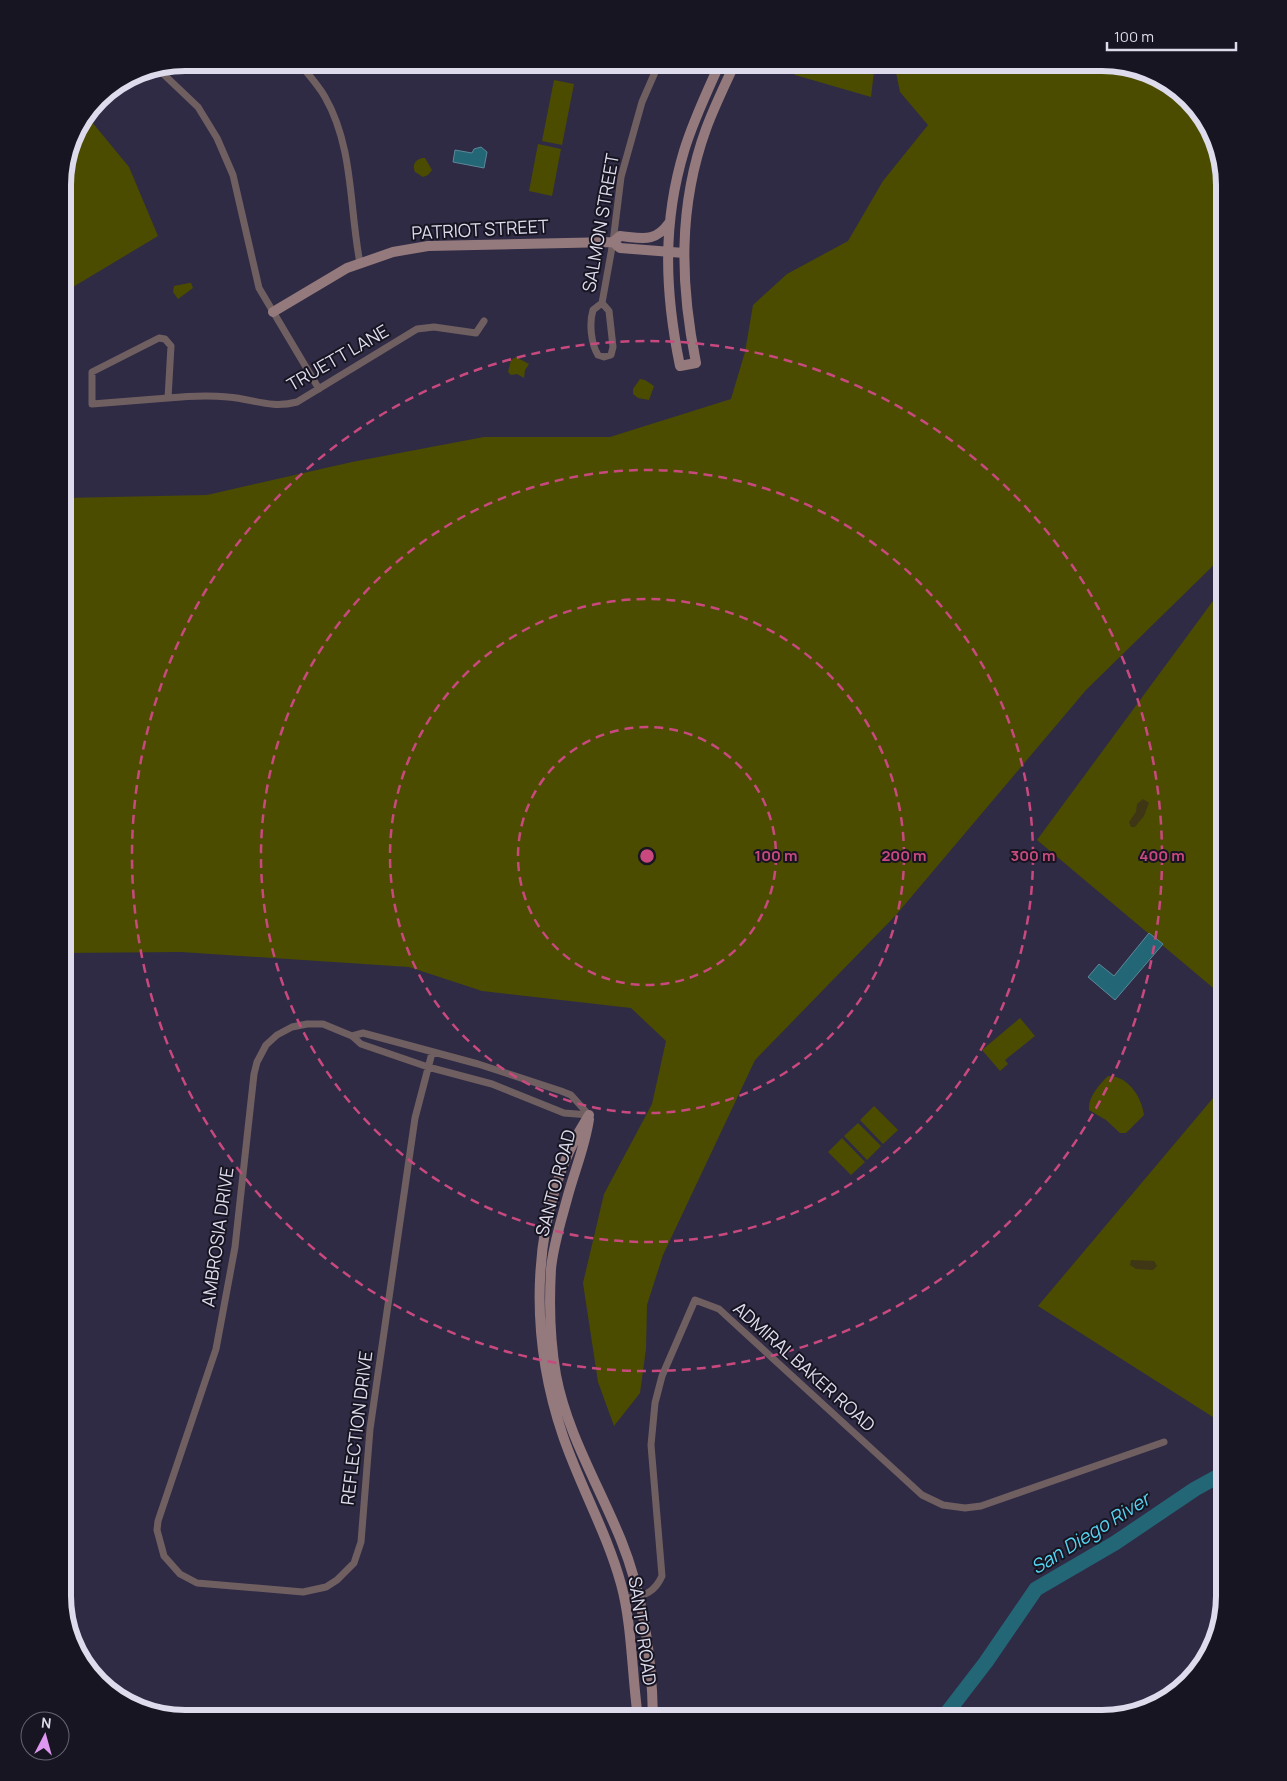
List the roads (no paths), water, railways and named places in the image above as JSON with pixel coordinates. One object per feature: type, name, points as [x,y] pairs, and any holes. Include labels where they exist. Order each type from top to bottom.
[{"type":"street","points":[[306,71],[325,97],[345,151],[351,184],[353,230],[360,263]]},
{"type":"street","name":"SALMON STREET","points":[[602,303],[609,311],[613,347],[611,354],[604,358],[598,356],[594,350],[590,318],[593,310],[602,303],[614,242],[621,177],[642,102],[656,71]]},
{"type":"street","points":[[717,71],[684,152],[669,224],[666,268],[671,321],[680,366],[696,363],[686,307],[684,225],[695,162],[706,129],[731,71]]},
{"type":"street","points":[[162,73],[198,108],[217,138],[233,175],[258,288],[319,389]]},
{"type":"street","name":"PATRIOT STREET","points":[[273,312],[360,263],[393,252],[428,246],[614,242],[620,236],[650,239],[662,233],[669,224]]},
{"type":"street","name":"PATRIOT STREET","points":[[614,242],[620,248],[684,253]]},
{"type":"street","name":"TRUETT LANE","points":[[168,398],[171,346],[165,339],[159,338],[92,372],[92,404],[168,398],[197,395],[230,397],[281,406],[298,402],[417,329],[434,327],[476,333],[484,321]]},
{"type":"street","name":"AMBROSIA DRIVE","points":[[158,1521],[216,1349],[235,1247],[254,1074],[257,1062],[266,1045],[277,1035],[292,1027],[307,1024],[323,1024],[352,1036],[360,1044],[428,1067],[492,1084],[564,1113],[589,1116]]},
{"type":"street","name":"AMBROSIA DRIVE","points":[[352,1036],[362,1033],[478,1064],[561,1091],[570,1095],[589,1116]]},
{"type":"street","name":"REFLECTION DRIVE","points":[[158,1521],[157,1530],[164,1556],[180,1574],[197,1583],[303,1592],[314,1591],[337,1580],[354,1563],[361,1542],[370,1429],[415,1118],[432,1053]]},
{"type":"street","name":"SANTO ROAD","points":[[589,1116],[585,1144],[567,1197],[551,1267],[550,1321],[556,1376],[574,1433],[622,1542],[641,1596],[652,1710]]},
{"type":"street","name":"SANTO ROAD","points":[[589,1116],[575,1138],[548,1216],[540,1264],[539,1313],[546,1372],[563,1436],[606,1540],[625,1599],[637,1710]]},
{"type":"street","name":"ADMIRAL BAKER ROAD","points":[[641,1596],[656,1588],[663,1569],[651,1445],[655,1403],[662,1376],[696,1300],[719,1309],[886,1464],[922,1495],[943,1505],[965,1508],[982,1506],[1164,1442]]},
{"type":"street","points":[[625,1599],[641,1596]]},
{"type":"waterway","name":"San Diego River","points":[[949,1710],[986,1662],[1036,1589],[1115,1543],[1195,1489],[1216,1477]]}]
